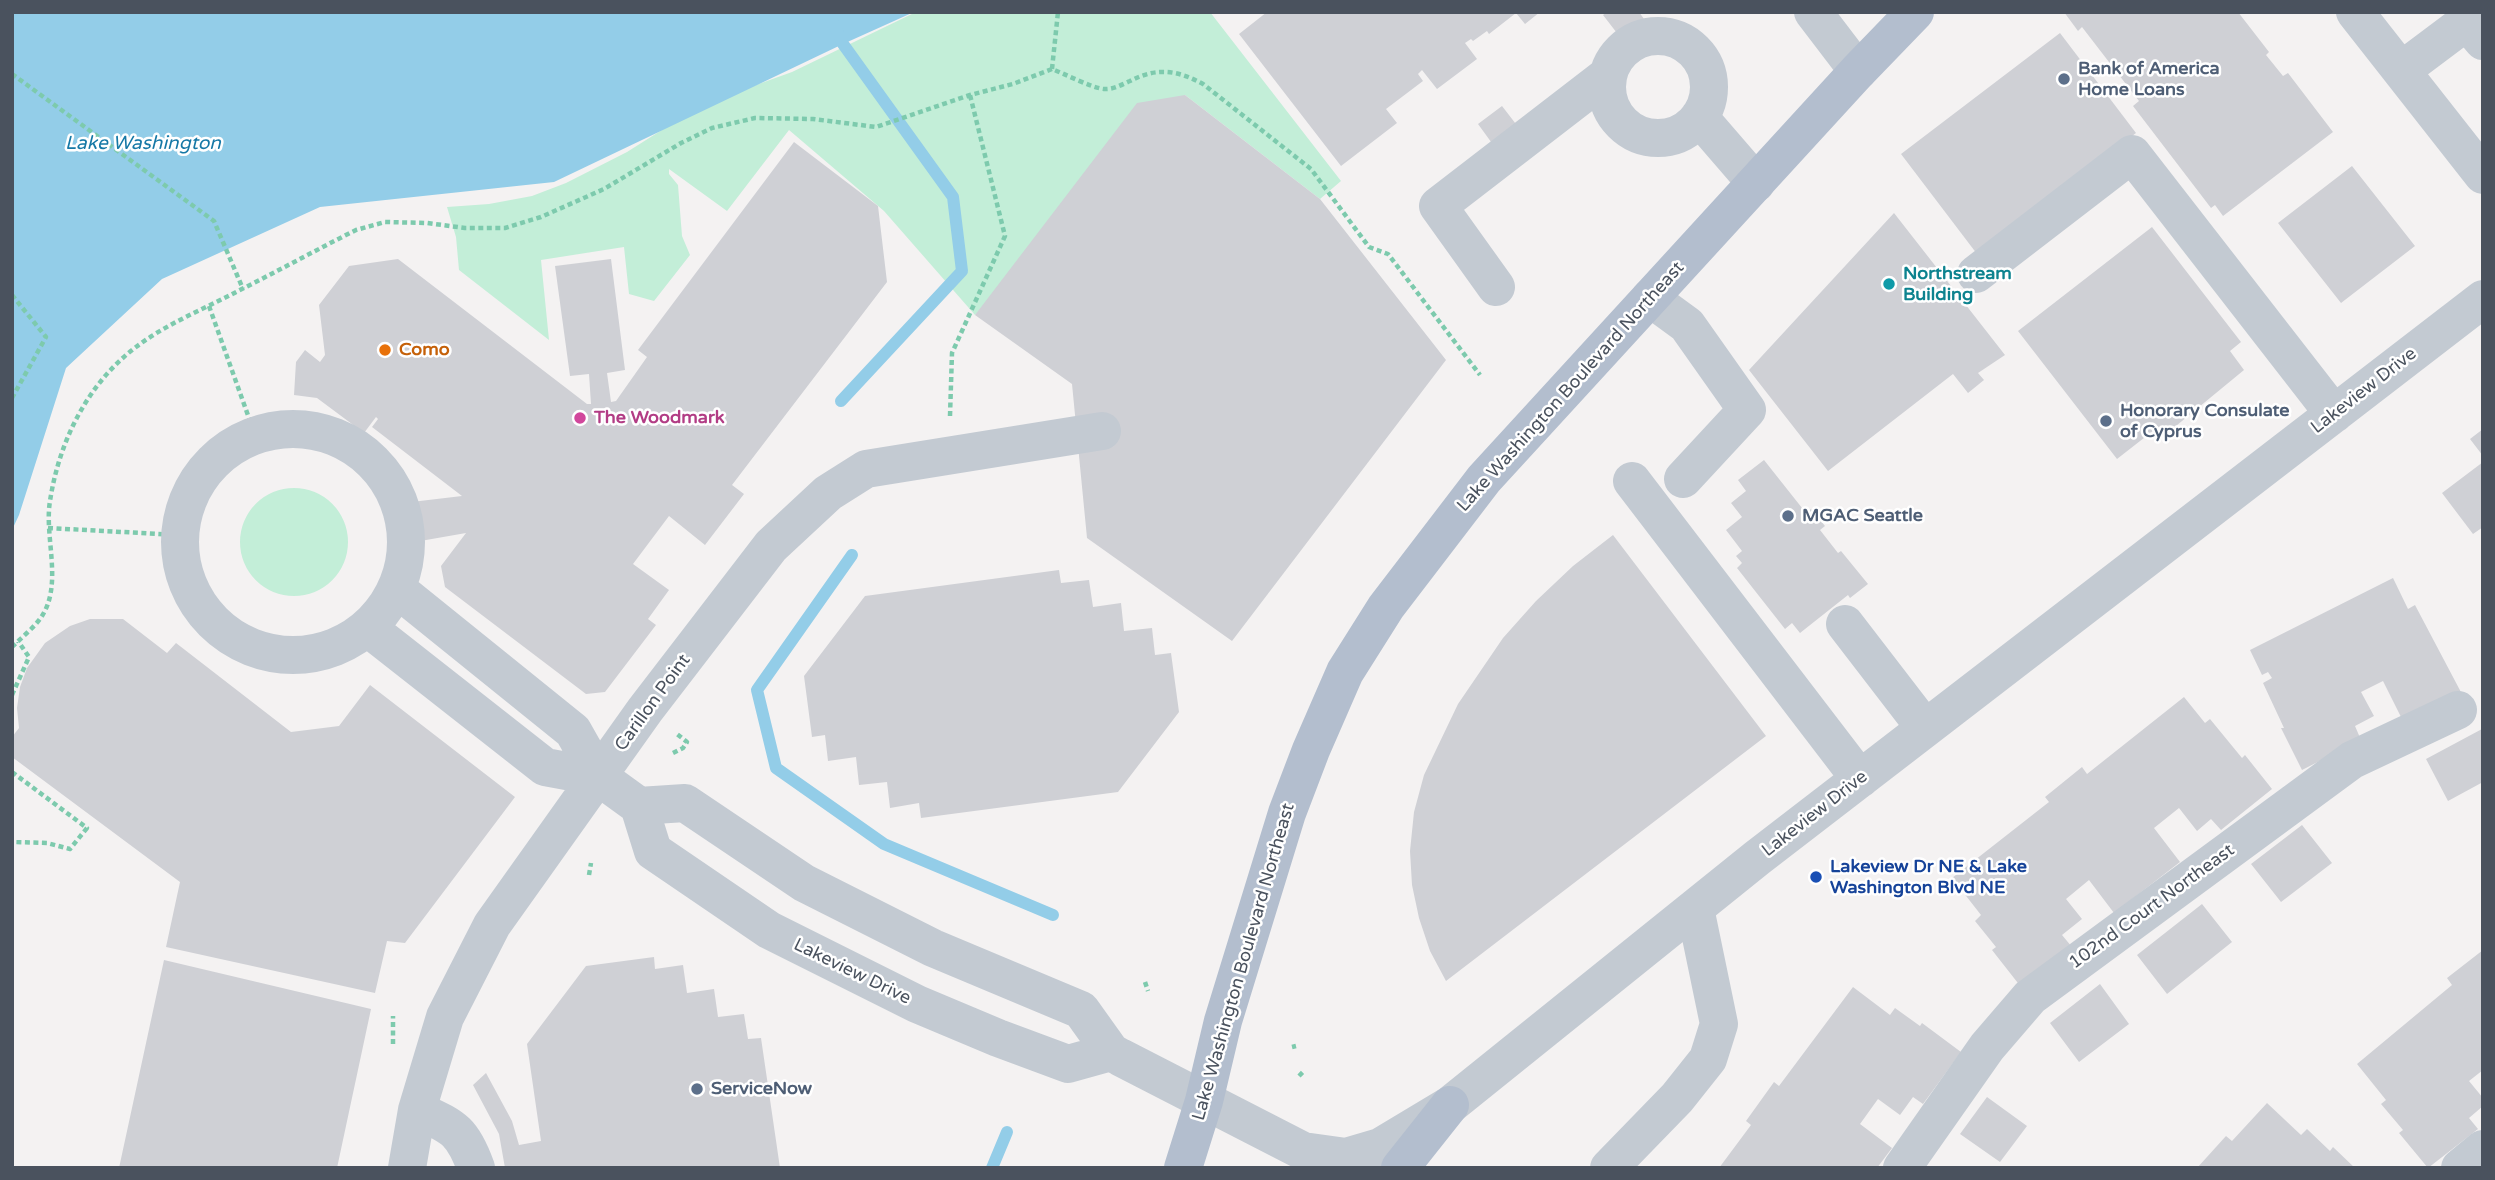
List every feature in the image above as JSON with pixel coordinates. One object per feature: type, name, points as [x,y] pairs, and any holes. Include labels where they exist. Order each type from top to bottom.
[{"type":"main road","name":"Lake Washington Boulevard Northeast","points":[[1183,1168],[1204,1101],[1223,1021],[1287,813],[1345,672],[1386,607],[1483,479],[1915,12]]},
{"type":"main road","points":[[1400,1168],[1450,1105]]},
{"type":"street","points":[[1813,12],[1858,71]]},
{"type":"street","points":[[2355,12],[2483,175]]},
{"type":"street","points":[[2402,70],[2462,25],[2472,28],[2483,41]]},
{"type":"street","points":[[1642,38],[1675,38],[1700,57],[1709,88],[1706,103],[1699,117],[1686,129],[1670,136],[1653,137],[1636,133],[1621,123],[1612,108],[1607,92],[1608,75],[1615,59],[1626,46],[1642,38]]},
{"type":"street","points":[[1496,287],[1438,206],[1608,75]]},
{"type":"street","points":[[1699,117],[1756,183]]},
{"type":"street","points":[[1976,274],[2132,154],[2334,414]]},
{"type":"street","points":[[1650,298],[1687,325],[1747,410],[1683,479]]},
{"type":"street","name":"Lakeview Drive","points":[[1111,1052],[1068,1064],[938,1013],[847,971],[769,930],[653,851],[639,806],[685,803],[804,883],[933,948],[1081,1010],[1111,1052],[1303,1151],[1346,1157],[1380,1147],[1450,1105],[1860,779],[2483,299]]},
{"type":"street","points":[[292,429],[330,434],[363,453],[389,480],[404,515],[406,553],[397,589],[385,610],[368,628],[336,648],[299,656],[261,651],[227,635],[200,607],[183,573],[179,535],[186,503],[202,474],[226,450],[255,435],[292,429]]},
{"type":"street","name":"Carillon Point","points":[[407,1168],[417,1110],[445,1017],[492,925],[645,710],[771,546],[828,493],[866,469],[1090,433]]},
{"type":"street","points":[[1632,481],[1860,779]]},
{"type":"street","points":[[397,589],[573,731],[599,777],[639,806]]},
{"type":"street","points":[[1845,624],[1926,728]]},
{"type":"street","points":[[368,628],[545,767],[599,777]]},
{"type":"street","name":"102nd Court Northeast","points":[[1902,1168],[1987,1047],[2030,997],[2352,760],[2458,710]]},
{"type":"street","points":[[1609,1168],[1677,1098],[1708,1059],[1719,1024],[1695,908]]},
{"type":"street","points":[[417,1110],[452,1126],[467,1144],[476,1168]]},
{"type":"street","points":[[2460,1168],[2483,1149]]},
{"type":"path","points":[[1052,69],[1058,12]]},
{"type":"path","points":[[12,647],[42,616],[52,588],[49,503],[58,459],[76,416],[103,377],[135,348],[172,324],[356,230],[385,222],[505,228],[541,217],[604,189],[681,143],[712,128],[755,118],[813,119],[876,127],[1052,69],[1104,89],[1162,71],[1183,73],[1203,84],[1311,169],[1370,247],[1388,254],[1480,375]]},
{"type":"path","points":[[12,75],[214,221],[243,289]]},
{"type":"path","points":[[949,456],[952,353],[1005,236],[970,94]]},
{"type":"path","points":[[12,295],[46,337],[12,398]]},
{"type":"path","points":[[209,306],[255,435]]},
{"type":"path","points":[[48,528],[179,535]]},
{"type":"path","points":[[12,695],[29,657],[18,641]]},
{"type":"path","points":[[673,753],[687,741]]},
{"type":"path","points":[[12,772],[87,828],[71,849],[47,843],[12,842]]},
{"type":"path","points":[[589,875],[591,863]]},
{"type":"path","points":[[1145,982],[1148,991]]},
{"type":"green space","points":[[916,12],[1210,12],[1341,181],[1320,199],[1185,95],[975,315],[884,211],[789,130],[727,211],[669,169],[669,174],[678,185],[682,236],[690,255],[654,301],[629,294],[624,247],[541,260],[549,340],[459,270],[456,237],[447,207],[489,204],[532,196],[566,183],[627,152],[703,104],[792,72]]},
{"type":"green space","points":[[294,488],[315,492],[332,504],[344,521],[348,542],[344,563],[332,580],[315,592],[294,596],[273,592],[256,580],[244,563],[240,542],[244,521],[256,504],[273,492]]},
{"type":"water","name":"Lake Washington","points":[[12,12],[914,12],[554,182],[320,207],[162,279],[66,368],[12,530]]},
{"type":"building","points":[[1267,12],[1540,12],[1525,24],[1516,13],[1489,34],[1487,31],[1465,43],[1477,59],[1437,89],[1422,70],[1418,74],[1423,81],[1386,109],[1397,123],[1341,166],[1239,34]]},
{"type":"building","points":[[1607,12],[1639,12],[1644,19],[1620,37],[1603,15]]},
{"type":"building","points":[[2064,12],[2238,12],[2269,52],[2266,55],[2283,76],[2288,73],[2333,132],[2223,216],[2215,205],[2211,208],[2133,106],[2139,101],[2082,27],[2078,31]]},
{"type":"building","points":[[2060,33],[2136,133],[1977,254],[1901,154]]},
{"type":"building","points":[[1185,95],[1320,199],[1446,360],[1232,641],[1087,538],[1072,384],[975,315],[1137,103]]},
{"type":"building","points":[[1502,106],[1519,128],[1494,146],[1478,124]]},
{"type":"building","name":"The Woodmark","points":[[794,142],[878,206],[887,282],[732,485],[744,494],[705,545],[669,516],[633,564],[669,590],[648,619],[656,625],[605,692],[586,694],[445,587],[441,566],[466,533],[409,543],[403,503],[462,496],[372,427],[378,419],[376,417],[364,433],[317,398],[294,395],[296,362],[305,350],[320,362],[325,355],[319,305],[349,266],[398,259],[587,404],[591,404],[589,374],[570,376],[555,266],[611,259],[625,370],[607,373],[611,402],[616,401],[647,357],[638,350]]},
{"type":"building","points":[[2352,166],[2415,246],[2341,303],[2278,223]]},
{"type":"building","name":"Northstream Building","points":[[1894,213],[2005,355],[1978,373],[1984,380],[1968,393],[1953,374],[1828,471],[1749,370]]},
{"type":"building","points":[[2152,227],[2241,342],[2230,351],[2244,370],[2165,435],[2158,427],[2117,459],[2018,331]]},
{"type":"building","points":[[2483,429],[2483,456],[2470,439]]},
{"type":"building","points":[[1764,460],[1806,513],[1811,509],[1825,526],[1820,530],[1868,584],[1850,598],[1848,595],[1800,633],[1792,623],[1785,629],[1737,568],[1742,563],[1736,556],[1742,551],[1726,530],[1742,517],[1731,503],[1746,491],[1738,480]]},
{"type":"building","points":[[2483,462],[2483,527],[2473,534],[2442,493]]},
{"type":"building","points":[[1613,535],[1766,736],[1446,981],[1430,951],[1412,885],[1410,851],[1414,812],[1424,775],[1458,704],[1503,638],[1536,601],[1573,566]]},
{"type":"building","points":[[1059,570],[1061,583],[1089,580],[1093,607],[1121,603],[1124,631],[1152,628],[1155,655],[1171,653],[1179,712],[1118,792],[921,818],[919,803],[890,808],[887,782],[859,785],[856,757],[828,761],[825,735],[812,737],[804,676],[865,596]]},
{"type":"building","points":[[2393,578],[2408,609],[2415,605],[2463,696],[2405,725],[2383,681],[2361,692],[2374,716],[2355,726],[2361,740],[2302,770],[2263,683],[2272,678],[2268,672],[2262,675],[2250,650]]},
{"type":"building","points":[[90,619],[123,619],[167,653],[176,643],[291,732],[339,726],[370,685],[515,797],[405,943],[387,941],[375,993],[166,947],[180,882],[12,757],[12,737],[19,728],[17,708],[20,687],[27,668],[45,643],[70,626]]},
{"type":"building","points":[[2184,697],[2205,723],[2210,719],[2242,758],[2245,755],[2272,789],[2221,830],[2211,819],[2197,831],[2179,808],[2154,828],[2180,862],[2114,913],[2089,880],[2066,899],[2082,919],[2062,935],[2072,947],[2021,987],[1992,950],[1996,947],[1975,921],[1981,915],[1952,878],[2049,802],[2045,797],[2082,767],[2087,774]]},
{"type":"building","points":[[2482,729],[2483,782],[2448,801],[2426,759]]},
{"type":"building","points":[[2302,825],[2332,863],[2281,902],[2251,864]]},
{"type":"building","points":[[2202,904],[2232,942],[2167,994],[2137,955]]},
{"type":"building","points":[[2483,950],[2483,1070],[2469,1081],[2483,1098],[2483,1106],[2469,1118],[2478,1129],[2428,1168],[2399,1133],[2403,1130],[2381,1104],[2386,1100],[2357,1064],[2452,985],[2447,978]]},
{"type":"building","points":[[654,957],[655,969],[683,965],[687,993],[714,989],[718,1017],[744,1014],[748,1039],[761,1038],[780,1168],[505,1168],[499,1134],[473,1085],[486,1073],[512,1121],[519,1145],[541,1141],[527,1044],[586,966]]},
{"type":"building","points":[[164,960],[371,1009],[337,1168],[119,1168]]},
{"type":"building","points":[[2100,984],[2129,1024],[2079,1062],[2050,1023]]},
{"type":"building","points":[[1853,987],[1890,1015],[1895,1008],[1920,1026],[1922,1023],[1961,1052],[1923,1104],[1913,1097],[1900,1115],[1878,1099],[1860,1124],[1892,1148],[1877,1168],[1719,1168],[1751,1125],[1746,1121],[1774,1082],[1779,1086]]},
{"type":"building","points":[[1987,1097],[2027,1126],[2000,1162],[1960,1134]]},
{"type":"building","points":[[2267,1103],[2301,1135],[2307,1129],[2330,1151],[2333,1147],[2355,1168],[2197,1168],[2226,1136],[2232,1141]]},
{"type":"waterway","points":[[828,12],[843,44],[953,197],[962,271],[841,401]]},
{"type":"waterway","points":[[852,555],[757,690],[776,768],[884,844],[1053,915]]},
{"type":"waterway","points":[[992,1168],[1007,1132]]},
{"type":"place","name":"Bank of America Home Loans","points":[[2064,79]]},
{"type":"place","name":"Northstream Building","points":[[1889,284]]},
{"type":"place","name":"Como","points":[[385,350]]},
{"type":"place","name":"The Woodmark","points":[[580,418]]},
{"type":"place","name":"Honorary Consulate of Cyprus","points":[[2106,421]]},
{"type":"place","name":"MGAC Seattle","points":[[1788,516]]},
{"type":"place","name":"Lakeview Dr NE & Lake Washington Blvd NE","points":[[1816,877]]},
{"type":"place","name":"ServiceNow","points":[[697,1089]]}]
